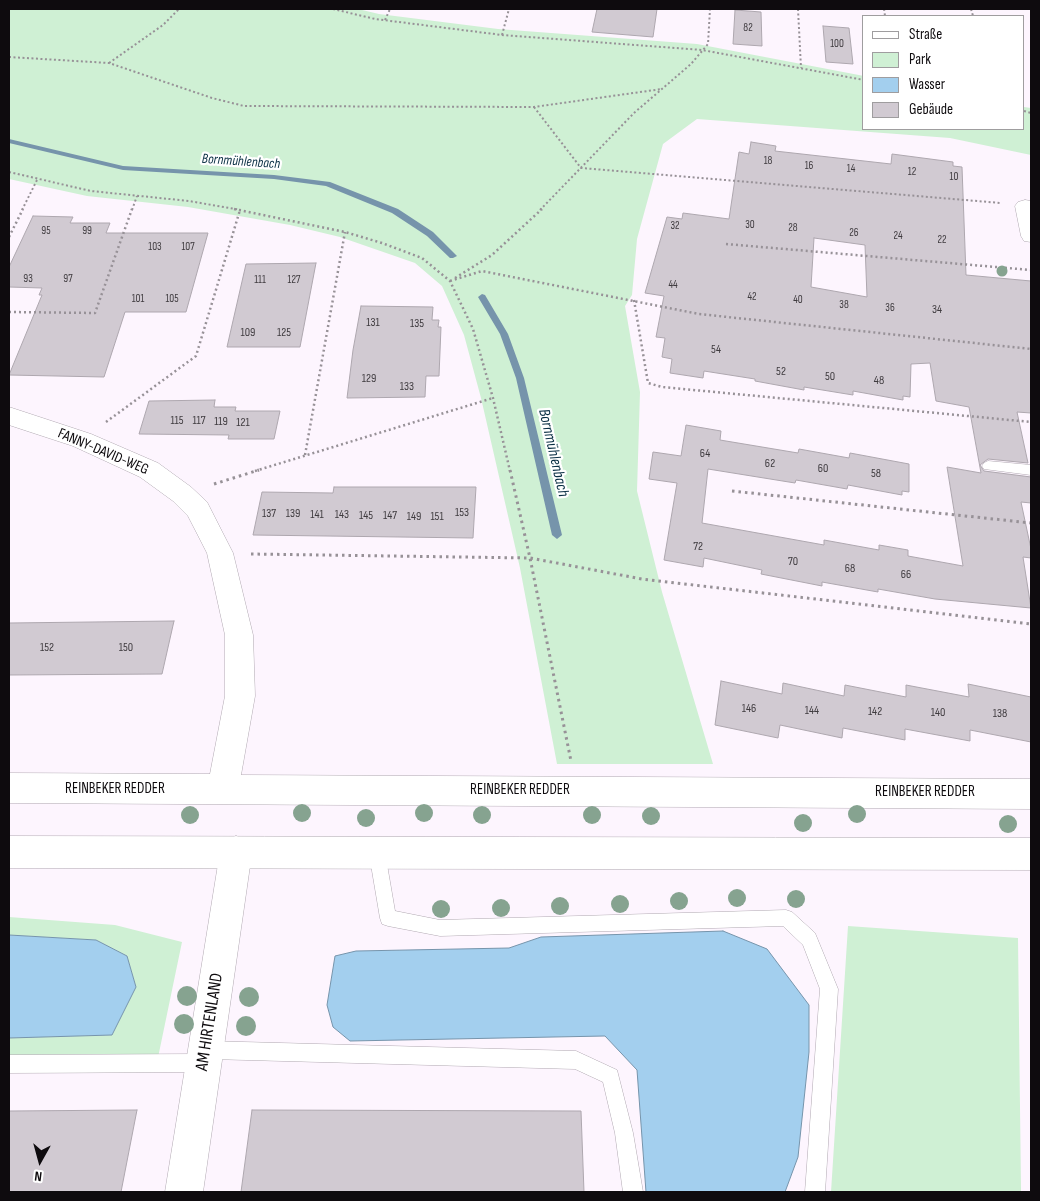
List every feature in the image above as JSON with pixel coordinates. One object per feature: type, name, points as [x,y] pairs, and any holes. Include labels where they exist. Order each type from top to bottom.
[{"type":"street","points":[[1025,206],[1031,236]]},
{"type":"street","name":"FANNY-DAVID-WEG","points":[[9,416],[82,440],[149,470],[182,494],[198,509],[220,553],[240,644],[240,696],[224,789]]},
{"type":"street","name":"REINBEKER REDDER","points":[[9,788],[1031,794]]},
{"type":"street","points":[[9,852],[1031,854]]},
{"type":"street","name":"AM HIRTENLAND","points":[[184,1192],[236,852]]},
{"type":"lane","points":[[988,466],[1031,470]]},
{"type":"lane","points":[[377,853],[388,918],[440,928],[786,918],[809,939],[829,989],[815,1192]]},
{"type":"lane","points":[[9,1064],[205,1056],[576,1060],[611,1076],[624,1133],[633,1192]]},
{"type":"path","points":[[109,63],[163,25],[179,9]]},
{"type":"path","points":[[333,9],[385,20],[502,35],[702,50],[862,80]]},
{"type":"path","points":[[385,20],[390,9]]},
{"type":"path","points":[[502,35],[509,9]]},
{"type":"path","points":[[450,281],[492,255],[548,203],[634,113],[691,64],[708,44],[710,9]]},
{"type":"path","points":[[798,9],[801,68]]},
{"type":"path","points":[[9,57],[109,63],[212,98],[244,106],[534,107],[662,88]]},
{"type":"path","points":[[534,107],[580,168],[977,199],[1025,206]]},
{"type":"path","points":[[9,172],[91,191],[240,210],[345,232],[422,258],[450,281],[473,329],[493,398],[530,558],[577,791]]},
{"type":"path","points":[[9,237],[37,180]]},
{"type":"path","points":[[9,312],[95,313],[137,196]]},
{"type":"path","points":[[82,440],[196,356],[240,210]]},
{"type":"path","points":[[305,455],[345,232]]},
{"type":"path","points":[[726,244],[1031,270]]},
{"type":"path","points":[[450,281],[482,272],[699,314],[1031,349]]},
{"type":"path","points":[[634,300],[648,383],[662,387],[1031,422]]},
{"type":"path","points":[[182,494],[493,398]]},
{"type":"path","points":[[732,491],[1031,522]]},
{"type":"path","points":[[220,553],[530,558],[642,579],[1031,624]]},
{"type":"green space","points":[[9,9],[358,9],[379,14],[498,29],[697,44],[862,76],[862,130],[1025,130],[1025,107],[1031,108],[1031,155],[950,138],[697,119],[663,144],[637,239],[632,295],[625,306],[640,392],[637,491],[662,592],[713,764],[557,764],[520,568],[481,398],[464,335],[442,286],[415,263],[340,237],[290,225],[188,207],[87,196],[9,179]]},
{"type":"green space","points":[[9,917],[115,925],[182,942],[155,1072],[9,1073],[9,1038],[112,1035],[136,987],[127,956],[96,940],[9,935]]},
{"type":"green space","points":[[848,926],[1018,938],[1021,1192],[831,1192]]},
{"type":"water","points":[[723,931],[767,949],[809,1005],[809,1052],[798,1157],[785,1192],[646,1192],[637,1070],[605,1036],[350,1041],[333,1027],[327,1005],[335,956],[356,951],[509,948],[541,937]]},
{"type":"water","points":[[9,935],[96,940],[127,956],[136,987],[112,1035],[9,1038]]},
{"type":"building","points":[[597,9],[657,9],[653,37],[592,32]]},
{"type":"building","points":[[735,10],[761,12],[762,46],[733,44]]},
{"type":"building","points":[[823,26],[849,28],[853,64],[826,62]]},
{"type":"building","points":[[751,142],[776,146],[775,151],[891,164],[892,154],[953,162],[953,166],[962,167],[966,275],[1031,281],[1031,413],[1017,412],[1028,463],[988,459],[980,465],[984,471],[1031,477],[1031,503],[1021,502],[1031,549],[1031,558],[1023,557],[1031,608],[935,599],[878,589],[878,592],[822,582],[822,586],[761,574],[762,570],[704,558],[703,567],[664,560],[677,483],[649,479],[653,452],[681,456],[686,425],[721,431],[720,440],[798,453],[799,449],[849,458],[850,453],[909,464],[909,492],[902,491],[902,495],[848,485],[847,489],[796,480],[795,483],[708,469],[702,523],[824,545],[824,540],[879,550],[879,545],[908,550],[908,556],[963,566],[947,467],[981,473],[969,407],[936,401],[930,363],[911,364],[910,397],[903,396],[903,400],[853,391],[853,395],[804,387],[804,390],[755,381],[755,379],[704,371],[703,378],[670,373],[672,359],[662,357],[665,338],[656,337],[664,296],[645,293],[667,217],[682,219],[683,213],[729,219],[739,152],[749,154]],"holes":[[[814,238],[865,245],[867,297],[811,287]]]},
{"type":"building","points":[[33,216],[73,217],[70,223],[110,223],[106,233],[208,233],[186,312],[125,312],[104,377],[9,375],[42,295],[39,295],[42,288],[9,287],[9,267]]},
{"type":"building","points":[[316,263],[300,347],[227,347],[246,264]]},
{"type":"building","points":[[361,306],[433,307],[432,320],[439,320],[438,327],[441,327],[439,376],[426,376],[425,397],[347,398]]},
{"type":"building","points":[[215,400],[214,407],[236,407],[235,411],[280,411],[274,439],[228,439],[229,435],[139,434],[149,401]]},
{"type":"building","points":[[334,487],[476,487],[473,538],[253,535],[262,492],[333,493]]},
{"type":"building","points":[[174,621],[162,674],[9,675],[9,623]]},
{"type":"building","points":[[721,681],[782,694],[783,683],[844,696],[845,685],[906,697],[906,685],[969,697],[968,684],[1031,697],[1031,742],[970,730],[970,741],[905,729],[905,740],[843,728],[842,738],[780,725],[778,738],[715,725]]},
{"type":"building","points":[[137,1110],[121,1192],[9,1192],[9,1111]]},
{"type":"building","points":[[252,1110],[581,1111],[584,1192],[241,1192]]},
{"type":"waterway","name":"Bornmühlenbach","points":[[9,141],[123,168],[274,177],[327,184],[395,211],[430,234],[453,256]]},
{"type":"waterway","name":"Bornmühlenbach","points":[[482,297],[504,334],[520,378],[557,535]]}]
